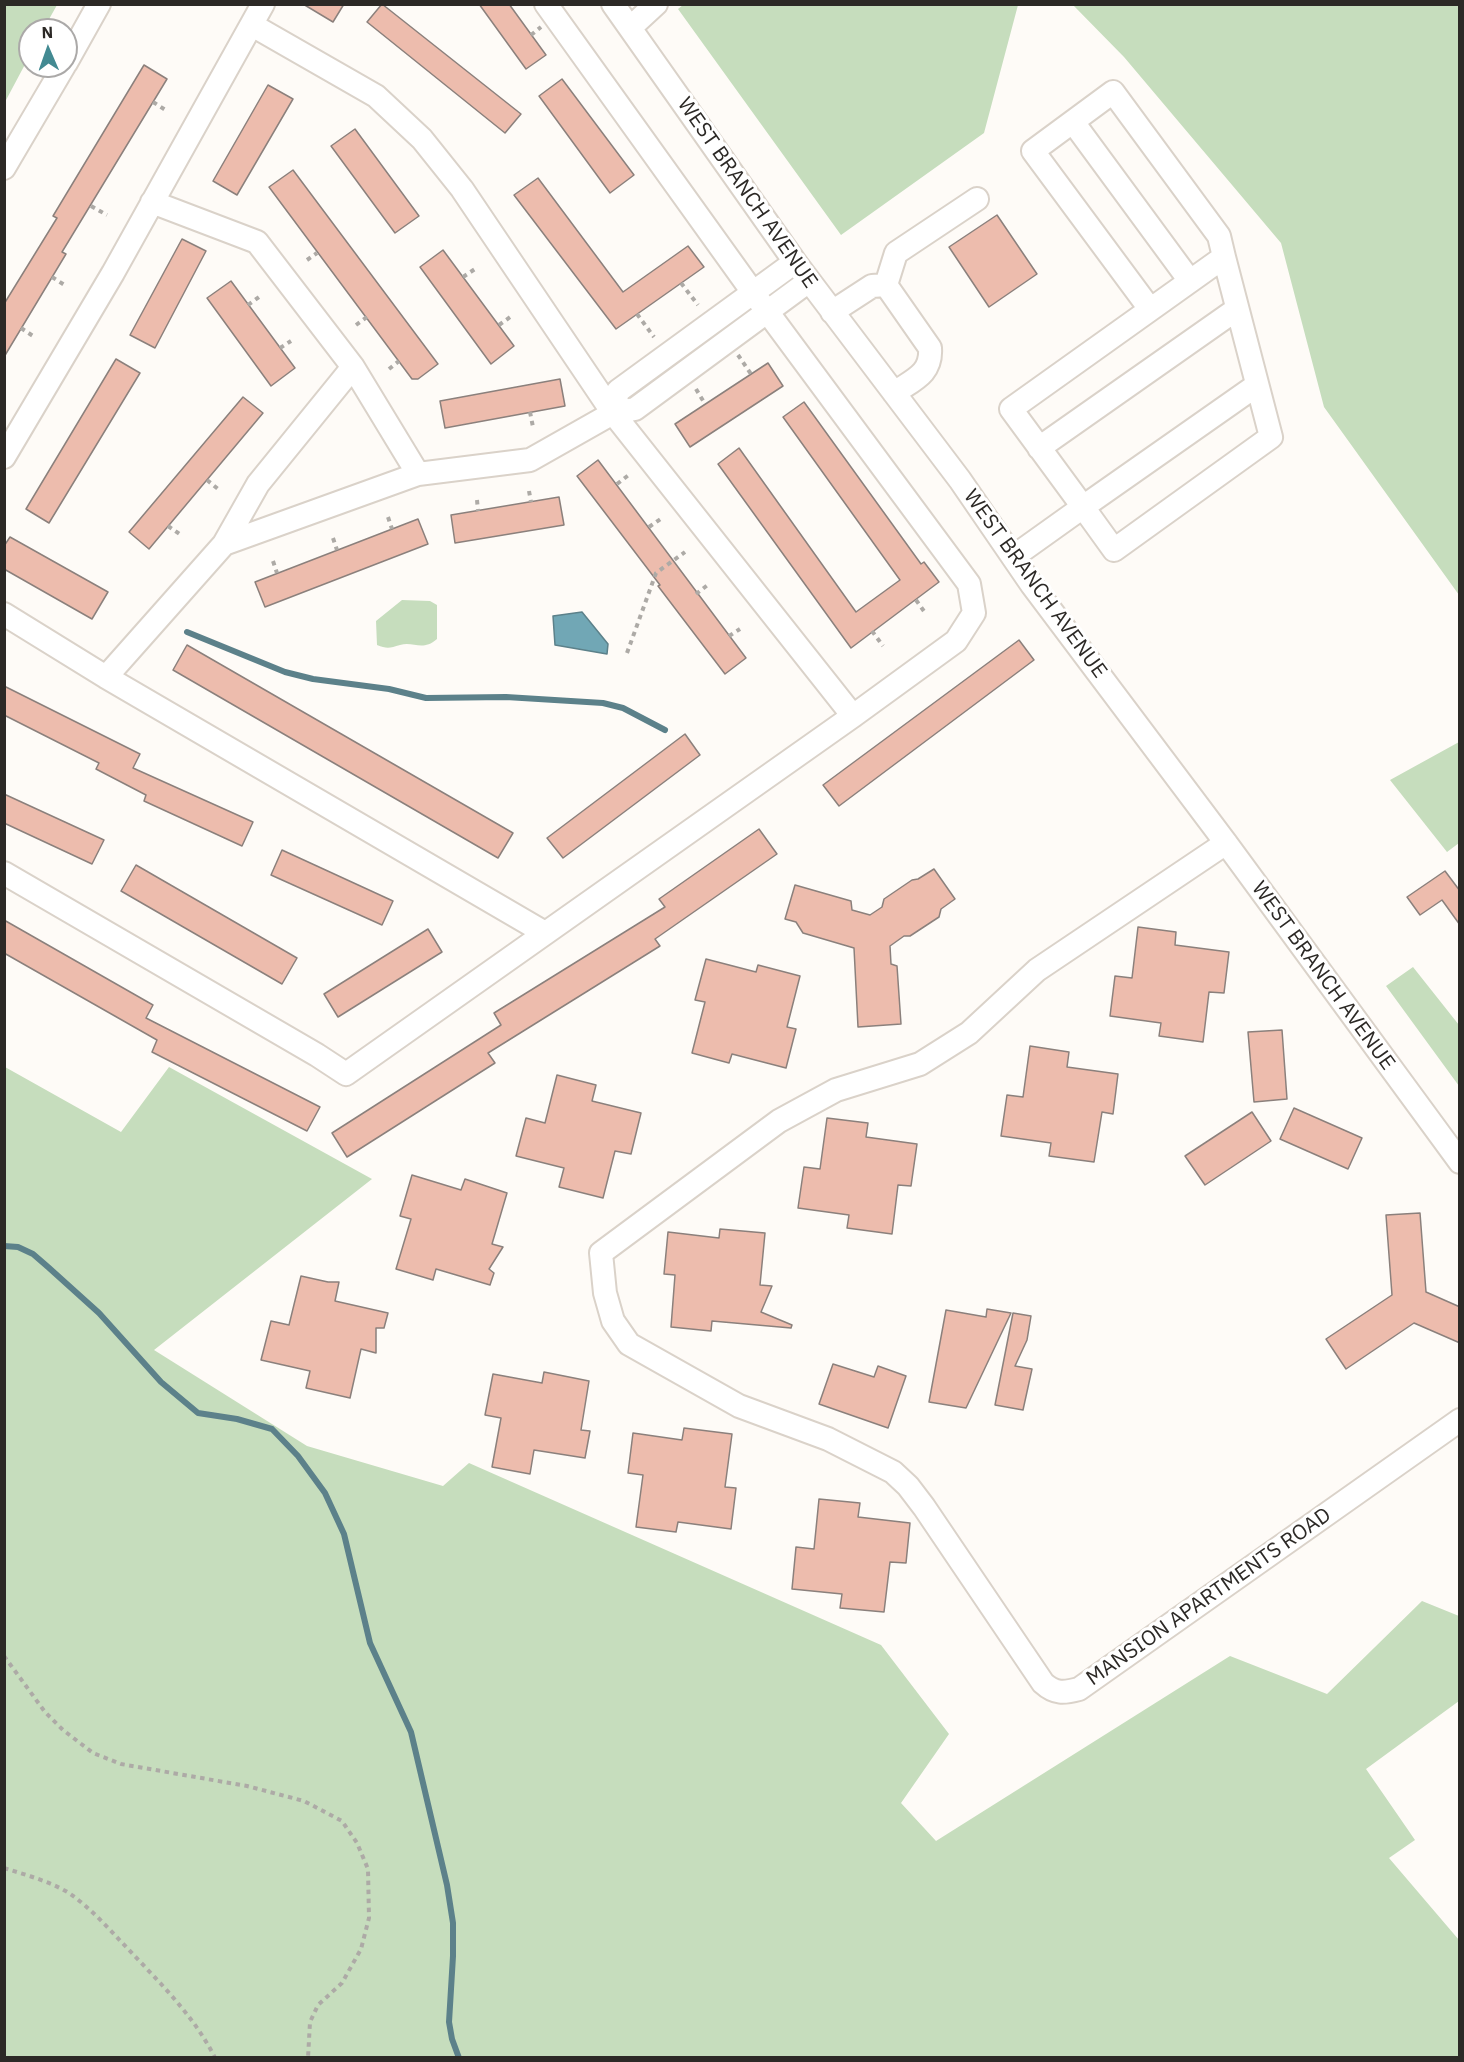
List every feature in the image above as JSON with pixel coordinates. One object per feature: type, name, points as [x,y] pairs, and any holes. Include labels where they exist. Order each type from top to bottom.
[{"type":"street","points":[[78,41],[99,4]]},
{"type":"street","points":[[4,457],[113,273],[263,4]]},
{"type":"street","points":[[4,873],[346,1074],[956,641],[974,613],[969,584],[752,291],[546,4]]},
{"type":"street","name":"WEST BRANCH AVENUE","points":[[613,4],[795,262],[960,480],[1013,557],[1460,1162]]},
{"type":"street","points":[[630,28],[656,4]]},
{"type":"street","points":[[252,25],[376,96],[422,139],[462,189],[613,413],[853,716]]},
{"type":"street","points":[[4,168],[57,78]]},
{"type":"street","points":[[1150,309],[1033,151],[1113,92],[1220,237],[1271,437],[1114,550],[1011,409],[1224,257]]},
{"type":"street","points":[[1073,122],[1190,281]]},
{"type":"street","points":[[886,285],[896,253],[977,199]]},
{"type":"street","points":[[152,202],[257,242],[353,367],[418,474]]},
{"type":"street","points":[[613,413],[618,391],[752,291],[795,262]]},
{"type":"street","points":[[224,544],[418,474],[530,460],[613,413],[635,409],[809,280]]},
{"type":"street","points":[[832,312],[872,286],[886,285]]},
{"type":"street","points":[[886,285],[930,348],[931,360],[925,371],[894,393]]},
{"type":"street","points":[[1040,448],[1237,309]]},
{"type":"street","points":[[106,677],[224,544],[258,484],[353,367]]},
{"type":"street","points":[[1013,557],[1257,385]]},
{"type":"street","points":[[4,614],[106,677],[545,933]]},
{"type":"street","name":"MANSION APARTMENTS ROAD","points":[[1226,843],[1037,970],[969,1033],[920,1064],[836,1090],[778,1121],[601,1253],[605,1293],[613,1321],[629,1344],[740,1406],[828,1439],[893,1472],[908,1486],[924,1507],[1043,1683],[1050,1690],[1061,1693],[1079,1689],[1460,1420]]},
{"type":"path","points":[[153,102],[167,111]]},
{"type":"path","points":[[91,206],[106,215]]},
{"type":"path","points":[[308,260],[317,253]]},
{"type":"path","points":[[463,277],[478,267]]},
{"type":"path","points":[[52,277],[66,286]]},
{"type":"path","points":[[681,283],[698,305]]},
{"type":"path","points":[[248,305],[259,297]]},
{"type":"path","points":[[637,314],[654,337]]},
{"type":"path","points":[[499,325],[513,315]]},
{"type":"path","points":[[356,325],[367,317]]},
{"type":"path","points":[[21,328],[36,338]]},
{"type":"path","points":[[280,348],[291,341]]},
{"type":"path","points":[[738,355],[751,374]]},
{"type":"path","points":[[389,369],[399,361]]},
{"type":"path","points":[[693,386],[705,404]]},
{"type":"path","points":[[530,412],[533,427]]},
{"type":"path","points":[[616,484],[630,474]]},
{"type":"path","points":[[207,480],[218,489]]},
{"type":"path","points":[[530,491],[531,502]]},
{"type":"path","points":[[477,500],[478,511]]},
{"type":"path","points":[[388,517],[392,529]]},
{"type":"path","points":[[649,527],[662,518]]},
{"type":"path","points":[[168,526],[181,535]]},
{"type":"path","points":[[333,538],[337,550]]},
{"type":"path","points":[[627,653],[656,573],[686,552]]},
{"type":"path","points":[[273,561],[278,573]]},
{"type":"path","points":[[696,594],[709,584]]},
{"type":"path","points":[[916,600],[926,614]]},
{"type":"path","points":[[729,636],[740,629]]},
{"type":"path","points":[[872,631],[883,646]]},
{"type":"path","points":[[4,1656],[45,1712],[63,1730],[93,1753],[121,1764],[247,1786],[304,1801],[342,1821],[357,1843],[368,1869],[369,1918],[361,1949],[342,1983],[318,2005],[310,2022],[308,2058]]},
{"type":"path","points":[[4,1868],[42,1880],[68,1893],[94,1913],[158,1980],[207,2041],[215,2058]]},
{"type":"green space","points":[[5,4],[57,5],[50,18],[18,18],[18,78],[5,102]]},
{"type":"green space","points":[[683,5],[1018,5],[984,133],[841,235],[678,9]]},
{"type":"green space","points":[[1073,5],[1459,5],[1459,595],[1324,407],[1281,243],[1124,57]]},
{"type":"green space","points":[[402,600],[430,601],[437,605],[437,639],[432,643],[422,646],[405,644],[388,648],[377,645],[376,621]]},
{"type":"green space","points":[[1459,742],[1459,843],[1447,852],[1390,780]]},
{"type":"green space","points":[[1413,967],[1459,1025],[1459,1086],[1386,986]]},
{"type":"green space","points":[[5,1067],[121,1132],[169,1067],[372,1179],[154,1350],[307,1446],[443,1486],[469,1463],[881,1645],[949,1734],[901,1803],[936,1841],[1230,1656],[1327,1694],[1422,1601],[1459,1616],[1459,1701],[1366,1769],[1415,1840],[1389,1858],[1459,1940],[1459,2057],[5,2057]]},
{"type":"water","points":[[582,612],[608,644],[607,654],[555,645],[553,616]]},
{"type":"building","points":[[303,4],[344,4],[333,22]]},
{"type":"building","points":[[382,4],[521,114],[505,133],[367,22]]},
{"type":"building","points":[[479,4],[509,4],[546,55],[526,69]]},
{"type":"building","points":[[144,65],[167,79],[62,252],[66,254],[4,357],[4,304],[57,218],[53,216]]},
{"type":"building","points":[[562,79],[634,175],[610,193],[539,96]]},
{"type":"building","points":[[268,85],[293,99],[237,195],[213,181]]},
{"type":"building","points":[[355,129],[419,216],[395,233],[331,146]]},
{"type":"building","points":[[293,170],[438,364],[418,379],[412,379],[269,187]]},
{"type":"building","points":[[538,178],[623,292],[688,246],[704,267],[616,329],[514,195]]},
{"type":"building","points":[[997,215],[1037,274],[989,307],[949,247]]},
{"type":"building","points":[[182,239],[206,251],[155,348],[130,335]]},
{"type":"building","points":[[443,250],[514,346],[491,364],[420,267]]},
{"type":"building","points":[[231,281],[295,368],[271,386],[207,298]]},
{"type":"building","points":[[116,359],[140,373],[49,523],[26,509]]},
{"type":"building","points":[[768,363],[783,386],[690,447],[675,424]]},
{"type":"building","points":[[560,379],[565,406],[445,428],[440,401]]},
{"type":"building","points":[[243,397],[263,413],[149,549],[129,532]]},
{"type":"building","points":[[804,402],[921,564],[924,562],[939,582],[851,648],[718,464],[739,448],[856,612],[900,580],[783,417]]},
{"type":"building","points":[[598,460],[746,658],[725,674],[577,476]]},
{"type":"building","points":[[559,497],[564,525],[455,543],[451,515]]},
{"type":"building","points":[[418,519],[428,544],[265,607],[255,582]]},
{"type":"building","points":[[10,537],[108,592],[92,619],[4,569],[4,546]]},
{"type":"building","points":[[1019,640],[1034,660],[839,806],[823,785]]},
{"type":"building","points":[[187,645],[513,833],[498,858],[173,670]]},
{"type":"building","points":[[4,686],[140,754],[133,768],[253,822],[242,846],[144,801],[146,795],[96,769],[99,763],[4,715]]},
{"type":"building","points":[[685,734],[700,755],[563,858],[547,838]]},
{"type":"building","points":[[4,794],[104,840],[92,864],[4,823]]},
{"type":"building","points":[[759,829],[777,854],[655,939],[660,946],[488,1053],[495,1063],[347,1157],[332,1133],[501,1025],[494,1013],[665,907],[659,899]]},
{"type":"building","points":[[282,850],[393,901],[382,925],[271,875]]},
{"type":"building","points":[[136,865],[297,958],[282,984],[121,891]]},
{"type":"building","points":[[934,869],[955,899],[941,909],[939,917],[890,946],[891,964],[897,966],[901,1024],[858,1027],[854,948],[803,933],[796,922],[785,919],[795,885],[851,901],[852,910],[870,915],[882,907],[884,899],[912,880]]},
{"type":"building","points":[[1445,871],[1460,891],[1460,925],[1442,900],[1420,915],[1407,897]]},
{"type":"building","points":[[4,920],[153,1005],[146,1018],[320,1107],[307,1131],[152,1052],[157,1040],[4,953]]},
{"type":"building","points":[[1138,927],[1176,932],[1175,945],[1229,952],[1224,993],[1209,992],[1203,1042],[1159,1036],[1161,1023],[1110,1016],[1115,976],[1132,978]]},
{"type":"building","points":[[428,929],[442,952],[338,1017],[324,994]]},
{"type":"building","points":[[706,959],[756,972],[758,965],[800,976],[787,1027],[796,1029],[786,1068],[732,1054],[729,1063],[692,1053],[705,1002],[695,1000]]},
{"type":"building","points":[[1282,1030],[1287,1099],[1254,1102],[1248,1032]]},
{"type":"building","points":[[1030,1046],[1069,1052],[1067,1067],[1118,1074],[1113,1114],[1102,1112],[1094,1162],[1049,1156],[1051,1143],[1001,1136],[1007,1095],[1023,1097]]},
{"type":"building","points":[[557,1075],[596,1085],[592,1101],[641,1113],[631,1154],[615,1151],[603,1198],[559,1187],[564,1168],[516,1156],[526,1118],[545,1123]]},
{"type":"building","points":[[1294,1108],[1362,1138],[1348,1169],[1280,1139]]},
{"type":"building","points":[[1252,1112],[1271,1141],[1205,1185],[1185,1156]]},
{"type":"building","points":[[827,1118],[868,1123],[866,1137],[917,1144],[911,1186],[898,1185],[892,1234],[847,1228],[849,1215],[798,1208],[804,1167],[820,1169]]},
{"type":"building","points":[[412,1175],[461,1190],[465,1179],[507,1193],[492,1244],[503,1247],[489,1269],[494,1273],[490,1285],[436,1269],[433,1280],[396,1269],[411,1219],[400,1216]]},
{"type":"building","points":[[1420,1213],[1426,1292],[1460,1307],[1460,1343],[1414,1323],[1346,1369],[1326,1339],[1392,1295],[1386,1215]]},
{"type":"building","points":[[720,1229],[765,1233],[760,1285],[772,1286],[761,1312],[792,1325],[791,1328],[712,1321],[711,1331],[671,1327],[675,1275],[664,1274],[668,1232],[719,1238]]},
{"type":"building","points":[[301,1276],[339,1282],[335,1301],[388,1313],[384,1328],[376,1328],[376,1353],[361,1349],[350,1398],[306,1388],[310,1371],[261,1360],[271,1321],[289,1325]]},
{"type":"building","points":[[987,1309],[1011,1313],[966,1408],[929,1402],[946,1310],[986,1317]]},
{"type":"building","points":[[1013,1313],[1031,1316],[1027,1340],[1015,1366],[1032,1369],[1023,1410],[995,1405]]},
{"type":"building","points":[[833,1364],[874,1377],[878,1366],[906,1376],[888,1428],[819,1404]]},
{"type":"building","points":[[544,1372],[589,1381],[581,1430],[590,1431],[585,1458],[534,1450],[530,1474],[492,1467],[501,1418],[485,1415],[493,1374],[542,1383]]},
{"type":"building","points":[[684,1428],[732,1434],[725,1487],[736,1488],[731,1529],[678,1522],[676,1532],[636,1527],[643,1475],[628,1473],[633,1433],[682,1440]]},
{"type":"building","points":[[819,1499],[860,1503],[858,1517],[910,1523],[906,1563],[890,1562],[884,1612],[840,1608],[842,1594],[792,1589],[796,1547],[814,1549]]},
{"type":"waterway","points":[[187,632],[285,672],[313,679],[389,689],[426,698],[506,697],[603,703],[623,708],[665,730]]},
{"type":"waterway","points":[[4,1246],[18,1247],[33,1254],[99,1313],[161,1382],[198,1413],[237,1419],[272,1429],[298,1456],[325,1493],[344,1534],[370,1643],[411,1732],[447,1885],[453,1923],[449,2022],[459,2058]]}]
